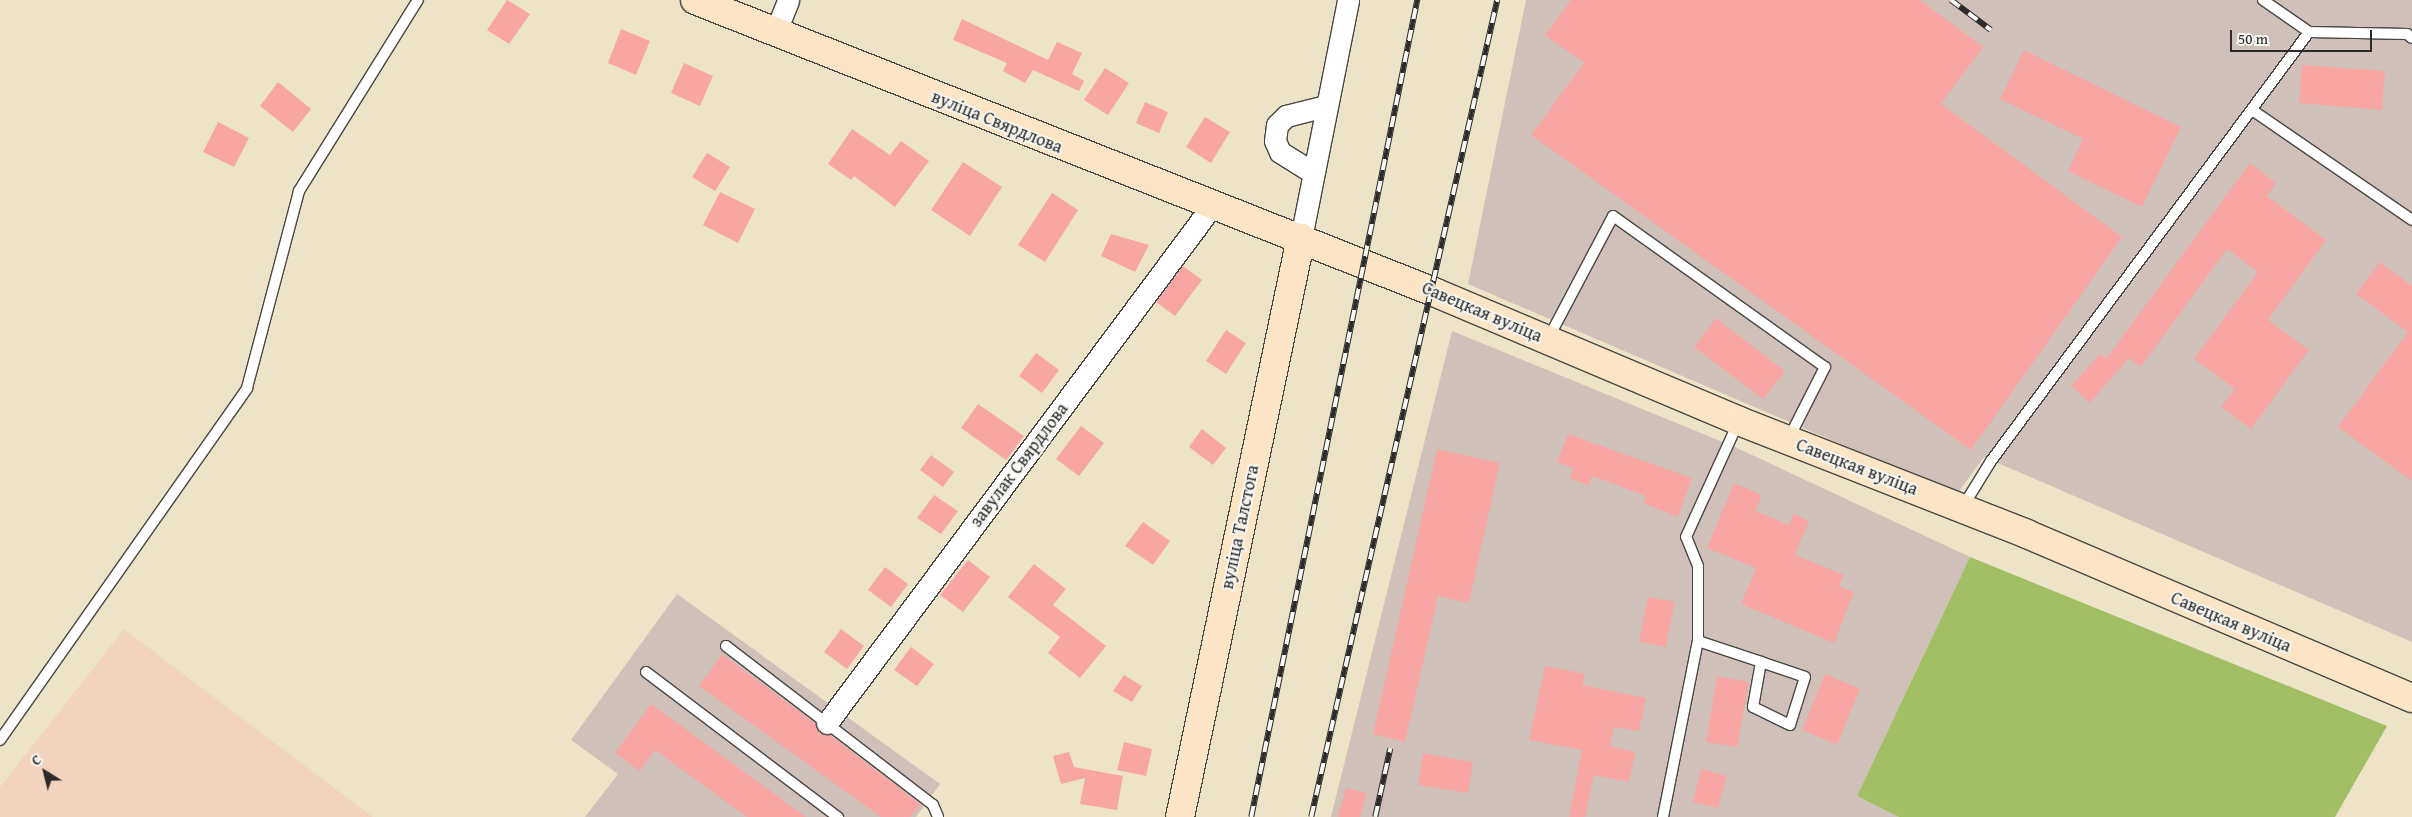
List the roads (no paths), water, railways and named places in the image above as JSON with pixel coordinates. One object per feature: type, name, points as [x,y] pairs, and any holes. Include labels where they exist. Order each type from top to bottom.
[{"type":"main road","name":"вуліца Свярдлова","points":[[695,0],[1211,207],[1301,238]]},
{"type":"main road","name":"Савецкая вуліца","points":[[1301,238],[1739,421],[1962,508],[2412,698]]},
{"type":"main road","name":"вуліца Талстога","points":[[1180,817],[1301,238]]},
{"type":"street","points":[[775,33],[788,0]]},
{"type":"street","points":[[1301,238],[1325,106],[1348,0]]},
{"type":"street","points":[[1312,172],[1280,152],[1275,141],[1277,125],[1286,116],[1325,106]]},
{"type":"street","name":"завулак Свярдлова","points":[[826,723],[1211,207]]},
{"type":"lane","points":[[0,740],[247,388],[299,191],[418,0]]},
{"type":"lane","points":[[2263,0],[2309,32],[2407,34],[2412,38]]},
{"type":"lane","points":[[1962,508],[1992,460],[2309,32]]},
{"type":"lane","points":[[2252,110],[2412,220]]},
{"type":"lane","points":[[1547,340],[1613,216],[1826,367],[1788,440]]},
{"type":"lane","points":[[1663,817],[1698,641],[1698,566],[1686,537],[1739,421]]},
{"type":"lane","points":[[1698,641],[1761,662],[1805,677],[1790,725],[1753,707],[1761,662]]},
{"type":"lane","points":[[726,646],[933,805],[938,817]]},
{"type":"lane","points":[[646,672],[838,817]]},
{"type":"railway","points":[[1251,817],[1417,0]]},
{"type":"railway","points":[[1311,817],[1497,0]]},
{"type":"railway","points":[[1951,0],[1991,30]]},
{"type":"railway","points":[[1375,817],[1390,749]]}]
